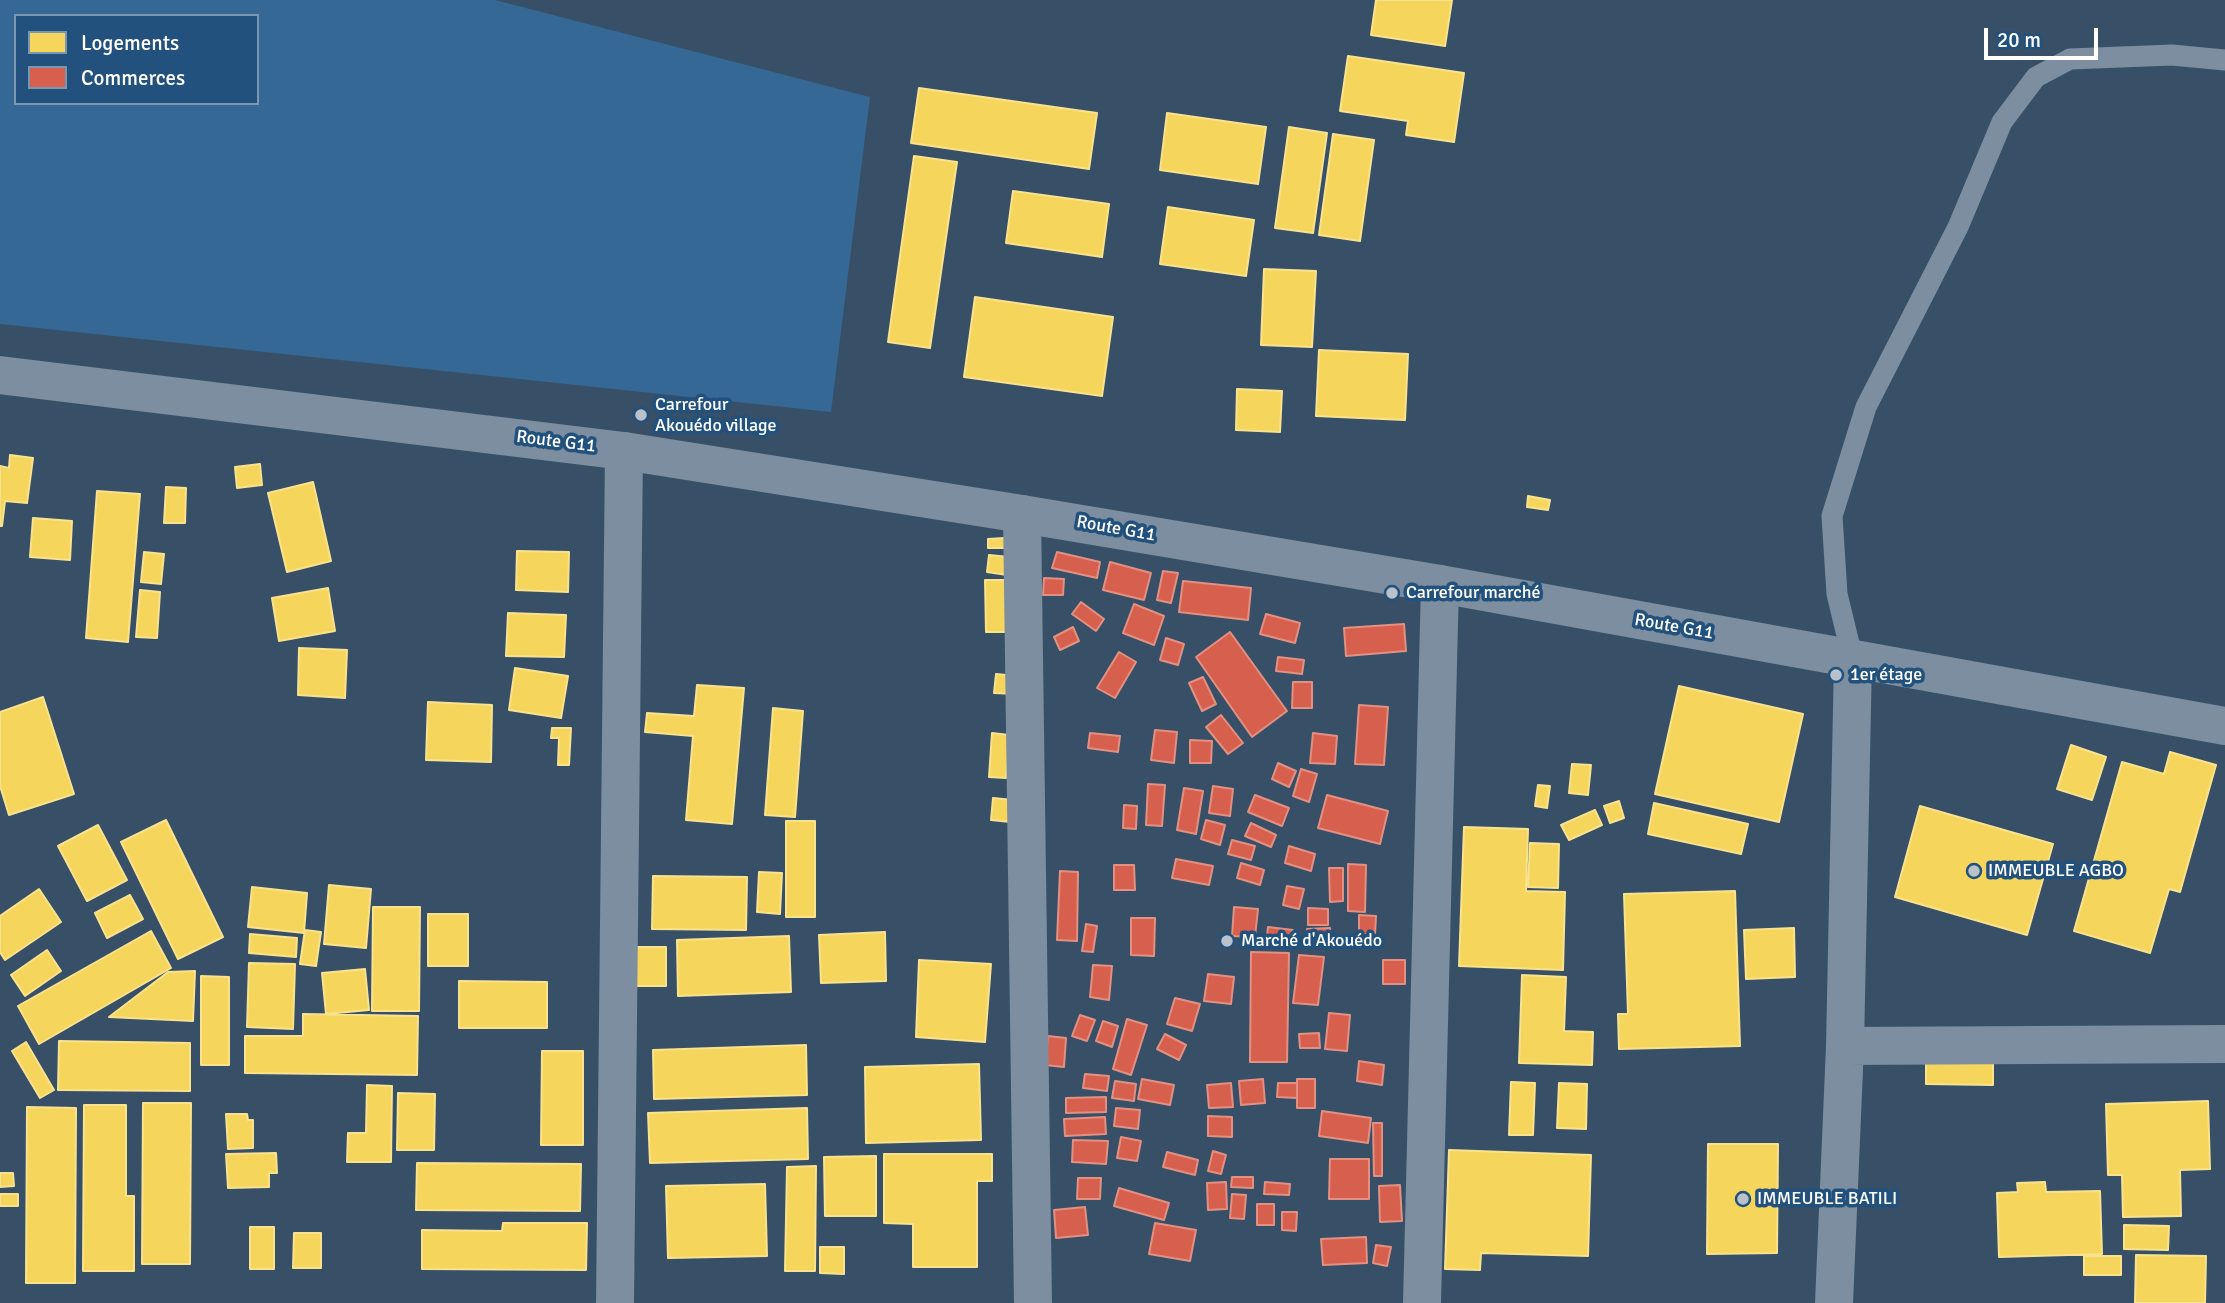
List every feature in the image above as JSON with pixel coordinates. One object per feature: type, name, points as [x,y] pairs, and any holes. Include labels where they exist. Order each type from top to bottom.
[{"type":"street","name":"Route G11","points":[[0,375],[624,451],[1440,584],[2225,726]]},
{"type":"street","points":[[615,1303],[624,451]]},
{"type":"street","points":[[1022,514],[1033,1303]]},
{"type":"street","points":[[1422,1303],[1440,584]]},
{"type":"street","points":[[1834,1303],[1845,1046],[1853,660]]},
{"type":"street","points":[[1845,1046],[2225,1044]]},
{"type":"lane","points":[[1853,660],[1837,594],[1832,516],[1866,407],[1958,227],[2002,121],[2036,77],[2070,59],[2172,55],[2225,60]]},
{"type":"shaded area","points":[[0,0],[495,0],[870,97],[831,412],[0,324]]},
{"type":"building: Logements","points":[[1376,0],[1452,0],[1445,46],[1371,35]]},
{"type":"building: Logements","points":[[1348,56],[1464,73],[1454,142],[1406,135],[1408,121],[1340,111]]},
{"type":"building: Logements","points":[[919,88],[1097,113],[1089,169],[911,143]]},
{"type":"building: Logements","points":[[1167,113],[1266,127],[1258,184],[1160,170]]},
{"type":"building: Logements","points":[[1289,127],[1327,133],[1313,233],[1275,228]]},
{"type":"building: Logements","points":[[1333,134],[1374,140],[1360,241],[1319,235]]},
{"type":"building: Logements","points":[[914,156],[957,162],[930,348],[888,342]]},
{"type":"building: Logements","points":[[1013,191],[1109,204],[1102,257],[1006,243]]},
{"type":"building: Logements","points":[[1168,207],[1254,220],[1246,276],[1160,264]]},
{"type":"building: Logements","points":[[1264,269],[1316,271],[1312,347],[1261,345]]},
{"type":"building: Logements","points":[[975,297],[1113,317],[1102,396],[964,377]]},
{"type":"building: Logements","points":[[1319,350],[1408,354],[1405,420],[1316,416]]},
{"type":"building: Logements","points":[[1237,389],[1282,391],[1280,432],[1236,430]]},
{"type":"building: Logements","points":[[10,455],[33,458],[27,503],[5,501],[0,526],[0,466],[9,468]]},
{"type":"building: Logements","points":[[260,464],[262,485],[237,488],[235,467]]},
{"type":"building: Logements","points":[[313,482],[331,561],[287,572],[268,493]]},
{"type":"building: Logements","points":[[166,487],[186,488],[185,523],[164,523]]},
{"type":"building: Logements","points":[[97,491],[140,494],[128,642],[86,638]]},
{"type":"building: Logements","points":[[1528,496],[1550,500],[1548,510],[1527,507]]},
{"type":"building: Logements","points":[[33,518],[72,521],[70,560],[30,557]]},
{"type":"building: Logements","points":[[1005,538],[1005,548],[988,548],[988,539]]},
{"type":"building: Logements","points":[[517,551],[569,552],[568,592],[516,590]]},
{"type":"building: Logements","points":[[144,552],[164,554],[161,584],[141,582]]},
{"type":"building: Logements","points":[[989,555],[1009,557],[1007,575],[987,572]]},
{"type":"building: Logements","points":[[985,580],[1005,580],[1007,632],[986,632]]},
{"type":"building: Logements","points":[[328,588],[335,631],[279,641],[272,598]]},
{"type":"building: Logements","points":[[140,590],[160,592],[157,638],[136,637]]},
{"type":"building: Logements","points":[[508,613],[566,615],[564,657],[506,656]]},
{"type":"building: Logements","points":[[299,648],[347,650],[345,698],[298,695]]},
{"type":"building: Logements","points":[[515,668],[568,676],[561,718],[509,710]]},
{"type":"building: Logements","points":[[996,674],[1017,676],[1016,694],[994,693]]},
{"type":"building: Logements","points":[[697,685],[744,688],[732,824],[686,820],[693,736],[645,732],[647,713],[694,716]]},
{"type":"building: Logements","points":[[1679,686],[1803,714],[1779,822],[1655,794]]},
{"type":"building: Logements","points":[[43,697],[74,794],[9,815],[0,786],[0,712]]},
{"type":"building: Logements","points":[[428,702],[492,705],[491,762],[426,760]]},
{"type":"building: Logements","points":[[773,708],[803,711],[795,817],[765,815]]},
{"type":"building: Logements","points":[[552,728],[571,728],[569,765],[558,765],[559,738],[551,738]]},
{"type":"building: Logements","points":[[992,733],[1009,735],[1006,778],[989,777]]},
{"type":"building: Logements","points":[[2071,745],[2106,757],[2092,800],[2057,789]]},
{"type":"building: Logements","points":[[2170,752],[2216,765],[2180,892],[2169,889],[2150,953],[2074,931],[2122,762],[2164,774]]},
{"type":"building: Logements","points":[[1572,764],[1591,765],[1588,795],[1569,793]]},
{"type":"building: Logements","points":[[1538,785],[1550,786],[1547,808],[1535,806]]},
{"type":"building: Logements","points":[[993,798],[1023,801],[1020,823],[991,820]]},
{"type":"building: Logements","points":[[1619,801],[1624,818],[1610,823],[1604,806]]},
{"type":"building: Logements","points":[[1654,803],[1748,824],[1741,854],[1648,834]]},
{"type":"building: Logements","name":"IMMEUBLE AGBO","points":[[1920,806],[2053,844],[2027,935],[1895,897]]},
{"type":"building: Logements","points":[[1595,810],[1602,825],[1569,840],[1561,825]]},
{"type":"building: Logements","points":[[166,820],[223,937],[178,959],[121,842]]},
{"type":"building: Logements","points":[[786,821],[815,821],[815,917],[786,917]]},
{"type":"building: Logements","points":[[98,825],[127,880],[87,901],[58,846]]},
{"type":"building: Logements","points":[[1464,827],[1528,829],[1526,891],[1565,892],[1563,970],[1459,966]]},
{"type":"building: Logements","points":[[1530,843],[1559,844],[1558,888],[1528,887]]},
{"type":"building: Logements","points":[[759,872],[782,873],[780,914],[757,912]]},
{"type":"building: Logements","points":[[653,876],[747,877],[746,930],[652,929]]},
{"type":"building: Logements","points":[[329,885],[371,889],[366,948],[324,944]]},
{"type":"building: Logements","points":[[252,887],[307,893],[304,933],[248,927]]},
{"type":"building: Logements","points":[[39,889],[61,922],[5,960],[0,952],[0,916]]},
{"type":"building: Logements","points":[[1735,891],[1740,1046],[1619,1049],[1618,1014],[1628,1014],[1624,894]]},
{"type":"building: Logements","points":[[130,895],[143,919],[107,938],[95,913]]},
{"type":"building: Logements","points":[[373,907],[420,907],[419,1011],[372,1011]]},
{"type":"building: Logements","points":[[428,914],[468,914],[468,966],[428,966]]},
{"type":"building: Logements","points":[[1794,928],[1795,977],[1746,979],[1744,930]]},
{"type":"building: Logements","points":[[305,930],[321,932],[316,966],[300,964]]},
{"type":"building: Logements","points":[[151,931],[171,968],[39,1044],[18,1006]]},
{"type":"building: Logements","points":[[885,932],[886,981],[821,983],[819,935]]},
{"type":"building: Logements","points":[[250,934],[297,938],[296,957],[249,953]]},
{"type":"building: Logements","points":[[789,936],[791,992],[678,996],[677,940]]},
{"type":"building: Logements","points":[[632,947],[666,947],[666,986],[632,986]]},
{"type":"building: Logements","points":[[47,950],[61,971],[25,996],[11,975]]},
{"type":"building: Logements","points":[[919,960],[991,964],[985,1042],[916,1037]]},
{"type":"building: Logements","points":[[249,963],[295,964],[293,1029],[247,1027]]},
{"type":"building: Logements","points":[[365,969],[369,1010],[326,1014],[322,973]]},
{"type":"building: Logements","points":[[195,971],[193,1021],[109,1017],[168,972]]},
{"type":"building: Logements","points":[[1522,975],[1566,977],[1564,1031],[1593,1032],[1592,1065],[1519,1063]]},
{"type":"building: Logements","points":[[201,976],[229,977],[229,1065],[201,1065]]},
{"type":"building: Logements","points":[[459,981],[547,982],[547,1028],[459,1028]]},
{"type":"building: Logements","points":[[303,1014],[418,1016],[417,1075],[245,1073],[245,1036],[303,1036]]},
{"type":"building: Logements","points":[[59,1041],[190,1043],[190,1091],[58,1090]]},
{"type":"building: Logements","points":[[26,1042],[54,1090],[40,1098],[12,1051]]},
{"type":"building: Logements","points":[[806,1045],[807,1095],[654,1099],[653,1050]]},
{"type":"building: Logements","points":[[542,1051],[583,1051],[583,1145],[541,1145]]},
{"type":"building: Logements","points":[[1926,1055],[1993,1055],[1993,1085],[1926,1084]]},
{"type":"building: Logements","points":[[979,1064],[981,1140],[866,1143],[865,1067]]},
{"type":"building: Logements","points":[[1511,1082],[1535,1083],[1533,1135],[1509,1135]]},
{"type":"building: Logements","points":[[1559,1083],[1587,1084],[1586,1129],[1557,1128]]},
{"type":"building: Logements","points":[[367,1085],[392,1086],[391,1162],[347,1162],[348,1133],[366,1133]]},
{"type":"building: Logements","points":[[398,1093],[435,1094],[434,1150],[397,1150]]},
{"type":"building: Logements","points":[[2208,1101],[2210,1169],[2180,1170],[2181,1216],[2123,1217],[2122,1175],[2108,1175],[2106,1104]]},
{"type":"building: Logements","points":[[143,1103],[191,1103],[190,1264],[142,1264]]},
{"type":"building: Logements","points":[[84,1105],[126,1105],[126,1196],[134,1196],[134,1271],[83,1271]]},
{"type":"building: Logements","points":[[27,1107],[76,1108],[75,1283],[26,1283]]},
{"type":"building: Logements","points":[[807,1108],[808,1159],[650,1163],[648,1113]]},
{"type":"building: Logements","points":[[226,1114],[247,1114],[248,1120],[253,1120],[253,1148],[228,1149]]},
{"type":"building: Logements","name":"IMMEUBLE BATILI","points":[[1708,1144],[1778,1144],[1777,1253],[1707,1254]]},
{"type":"building: Logements","points":[[1449,1150],[1591,1155],[1588,1256],[1481,1253],[1480,1270],[1445,1269]]},
{"type":"building: Logements","points":[[276,1153],[277,1173],[269,1173],[269,1187],[228,1188],[226,1154]]},
{"type":"building: Logements","points":[[884,1154],[992,1154],[992,1181],[977,1181],[977,1267],[913,1267],[913,1224],[884,1223]]},
{"type":"building: Logements","points":[[876,1156],[876,1216],[825,1216],[824,1157]]},
{"type":"building: Logements","points":[[417,1163],[581,1164],[580,1211],[416,1210]]},
{"type":"building: Logements","points":[[816,1166],[815,1271],[785,1271],[787,1167]]},
{"type":"building: Logements","points":[[0,1173],[13,1173],[14,1186],[0,1187]]},
{"type":"building: Logements","points":[[2045,1182],[2046,1192],[2100,1191],[2102,1254],[1999,1257],[1997,1193],[2018,1192],[2017,1183]]},
{"type":"building: Logements","points":[[765,1184],[767,1256],[668,1258],[666,1186]]},
{"type":"building: Logements","points":[[0,1194],[18,1194],[18,1206],[0,1206]]},
{"type":"building: Logements","points":[[503,1223],[587,1223],[586,1270],[422,1269],[422,1230],[502,1231]]},
{"type":"building: Logements","points":[[2124,1225],[2169,1226],[2168,1250],[2124,1249]]},
{"type":"building: Logements","points":[[250,1227],[274,1227],[274,1269],[250,1269]]},
{"type":"building: Logements","points":[[294,1233],[321,1233],[321,1268],[293,1268]]},
{"type":"building: Logements","points":[[820,1247],[844,1247],[844,1274],[820,1273]]},
{"type":"building: Logements","points":[[2136,1255],[2206,1256],[2205,1303],[2135,1303]]},
{"type":"building: Logements","points":[[2084,1256],[2121,1256],[2121,1275],[2084,1275]]},
{"type":"building: Commerces","points":[[1057,552],[1100,562],[1097,578],[1052,568]]},
{"type":"building: Commerces","points":[[1110,562],[1151,573],[1144,600],[1103,590]]},
{"type":"building: Commerces","points":[[1163,571],[1178,573],[1171,603],[1157,600]]},
{"type":"building: Commerces","points":[[1044,578],[1064,579],[1063,595],[1043,595]]},
{"type":"building: Commerces","points":[[1183,581],[1251,588],[1248,620],[1179,612]]},
{"type":"building: Commerces","points":[[1081,602],[1104,619],[1096,631],[1072,614]]},
{"type":"building: Commerces","points":[[1134,604],[1164,616],[1154,645],[1123,633]]},
{"type":"building: Commerces","points":[[1266,614],[1300,623],[1295,643],[1260,634]]},
{"type":"building: Commerces","points":[[1404,624],[1406,651],[1346,656],[1344,628]]},
{"type":"building: Commerces","points":[[1073,627],[1079,641],[1060,650],[1054,637]]},
{"type":"building: Commerces","points":[[1230,632],[1287,711],[1252,737],[1196,657]]},
{"type":"building: Commerces","points":[[1166,638],[1184,644],[1178,665],[1160,660]]},
{"type":"building: Commerces","points":[[1119,652],[1136,662],[1115,698],[1097,688]]},
{"type":"building: Commerces","points":[[1278,657],[1304,660],[1302,674],[1276,671]]},
{"type":"building: Commerces","points":[[1203,677],[1216,704],[1202,711],[1189,683]]},
{"type":"building: Commerces","points":[[1293,682],[1312,682],[1312,708],[1292,708]]},
{"type":"building: Commerces","points":[[1359,705],[1388,707],[1384,765],[1355,764]]},
{"type":"building: Commerces","points":[[1221,715],[1243,743],[1228,754],[1206,727]]},
{"type":"building: Commerces","points":[[1155,730],[1177,732],[1174,763],[1151,760]]},
{"type":"building: Commerces","points":[[1090,733],[1120,736],[1118,752],[1088,748]]},
{"type":"building: Commerces","points":[[1313,733],[1337,736],[1335,764],[1310,763]]},
{"type":"building: Commerces","points":[[1190,740],[1212,741],[1211,763],[1190,763]]},
{"type":"building: Commerces","points":[[1278,763],[1296,771],[1289,787],[1272,779]]},
{"type":"building: Commerces","points":[[1301,769],[1317,774],[1309,802],[1293,796]]},
{"type":"building: Commerces","points":[[1148,784],[1165,785],[1162,826],[1146,825]]},
{"type":"building: Commerces","points":[[1213,786],[1233,789],[1230,816],[1209,813]]},
{"type":"building: Commerces","points":[[1184,788],[1203,791],[1196,834],[1177,830]]},
{"type":"building: Commerces","points":[[1255,795],[1289,808],[1282,826],[1248,812]]},
{"type":"building: Commerces","points":[[1327,795],[1388,811],[1380,844],[1318,828]]},
{"type":"building: Commerces","points":[[1124,805],[1137,806],[1136,829],[1123,828]]},
{"type":"building: Commerces","points":[[1206,820],[1225,825],[1220,845],[1201,839]]},
{"type":"building: Commerces","points":[[1251,823],[1276,835],[1271,847],[1245,836]]},
{"type":"building: Commerces","points":[[1232,840],[1255,846],[1251,860],[1228,854]]},
{"type":"building: Commerces","points":[[1289,846],[1315,854],[1311,871],[1285,863]]},
{"type":"building: Commerces","points":[[1176,859],[1213,866],[1209,885],[1172,878]]},
{"type":"building: Commerces","points":[[1241,863],[1264,870],[1260,885],[1237,878]]},
{"type":"building: Commerces","points":[[1348,864],[1366,865],[1365,912],[1348,911]]},
{"type":"building: Commerces","points":[[1114,865],[1134,865],[1135,890],[1114,890]]},
{"type":"building: Commerces","points":[[1329,868],[1343,868],[1343,901],[1330,902]]},
{"type":"building: Commerces","points":[[1060,871],[1078,872],[1077,941],[1057,940]]},
{"type":"building: Commerces","points":[[1287,886],[1304,889],[1299,909],[1283,905]]},
{"type":"building: Commerces","points":[[1234,907],[1258,909],[1255,937],[1232,936]]},
{"type":"building: Commerces","points":[[1308,908],[1328,909],[1328,925],[1308,925]]},
{"type":"building: Commerces","points":[[1359,915],[1376,916],[1375,934],[1359,934]]},
{"type":"building: Commerces","points":[[1131,918],[1155,918],[1154,956],[1131,955]]},
{"type":"building: Commerces","points":[[1086,924],[1097,926],[1093,952],[1082,951]]},
{"type":"building: Commerces","points":[[1268,927],[1293,930],[1292,946],[1266,944]]},
{"type":"building: Commerces","points":[[1330,928],[1331,944],[1307,945],[1307,929]]},
{"type":"building: Commerces","points":[[1251,952],[1289,953],[1287,1062],[1250,1062]]},
{"type":"building: Commerces","points":[[1299,955],[1324,957],[1318,1005],[1293,1003]]},
{"type":"building: Commerces","points":[[1383,960],[1405,960],[1405,984],[1383,984]]},
{"type":"building: Commerces","points":[[1093,965],[1112,966],[1109,1000],[1090,997]]},
{"type":"building: Commerces","points":[[1208,974],[1234,977],[1231,1004],[1204,1001]]},
{"type":"building: Commerces","points":[[1175,998],[1200,1004],[1192,1031],[1167,1024]]},
{"type":"building: Commerces","points":[[1329,1013],[1350,1015],[1347,1051],[1325,1049]]},
{"type":"building: Commerces","points":[[1080,1015],[1095,1020],[1087,1041],[1072,1036]]},
{"type":"building: Commerces","points":[[1127,1019],[1147,1025],[1131,1075],[1113,1069]]},
{"type":"building: Commerces","points":[[1103,1021],[1118,1026],[1112,1047],[1096,1041]]},
{"type":"building: Commerces","points":[[1319,1033],[1320,1048],[1300,1048],[1299,1034]]},
{"type":"building: Commerces","points":[[1165,1034],[1186,1045],[1179,1060],[1157,1049]]},
{"type":"building: Commerces","points":[[1048,1036],[1066,1038],[1064,1067],[1045,1065]]},
{"type":"building: Commerces","points":[[1359,1061],[1384,1065],[1382,1085],[1357,1081]]},
{"type":"building: Commerces","points":[[1085,1074],[1109,1076],[1107,1091],[1083,1088]]},
{"type":"building: Commerces","points":[[1142,1079],[1174,1085],[1170,1105],[1138,1099]]},
{"type":"building: Commerces","points":[[1263,1079],[1265,1103],[1241,1105],[1239,1081]]},
{"type":"building: Commerces","points":[[1297,1079],[1315,1079],[1315,1108],[1297,1108]]},
{"type":"building: Commerces","points":[[1115,1081],[1136,1084],[1134,1101],[1112,1098]]},
{"type":"building: Commerces","points":[[1231,1083],[1233,1107],[1209,1108],[1207,1085]]},
{"type":"building: Commerces","points":[[1278,1083],[1297,1083],[1297,1098],[1277,1097]]},
{"type":"building: Commerces","points":[[1106,1097],[1106,1112],[1066,1113],[1066,1098]]},
{"type":"building: Commerces","points":[[1116,1108],[1140,1110],[1138,1129],[1114,1126]]},
{"type":"building: Commerces","points":[[1322,1111],[1371,1118],[1368,1143],[1319,1136]]},
{"type":"building: Commerces","points":[[1208,1116],[1232,1117],[1232,1137],[1208,1136]]},
{"type":"building: Commerces","points":[[1105,1117],[1106,1134],[1065,1136],[1064,1119]]},
{"type":"building: Commerces","points":[[1373,1123],[1382,1123],[1382,1176],[1374,1176]]},
{"type":"building: Commerces","points":[[1121,1137],[1141,1141],[1137,1161],[1117,1158]]},
{"type":"building: Commerces","points":[[1073,1140],[1108,1141],[1106,1164],[1072,1162]]},
{"type":"building: Commerces","points":[[1213,1151],[1226,1155],[1221,1174],[1208,1171]]},
{"type":"building: Commerces","points":[[1167,1152],[1198,1160],[1195,1175],[1163,1167]]},
{"type":"building: Commerces","points":[[1330,1159],[1369,1159],[1369,1199],[1329,1199]]},
{"type":"building: Commerces","points":[[1232,1177],[1253,1177],[1253,1188],[1231,1187]]},
{"type":"building: Commerces","points":[[1078,1178],[1101,1178],[1100,1199],[1077,1199]]},
{"type":"building: Commerces","points":[[1226,1182],[1227,1209],[1208,1210],[1207,1183]]},
{"type":"building: Commerces","points":[[1265,1182],[1290,1184],[1289,1195],[1264,1194]]},
{"type":"building: Commerces","points":[[1400,1185],[1402,1221],[1380,1222],[1379,1186]]},
{"type":"building: Commerces","points":[[1119,1188],[1169,1203],[1164,1220],[1114,1206]]},
{"type":"building: Commerces","points":[[1232,1194],[1246,1195],[1244,1219],[1230,1218]]},
{"type":"building: Commerces","points":[[1257,1204],[1274,1204],[1274,1225],[1257,1225]]},
{"type":"building: Commerces","points":[[1085,1207],[1088,1235],[1056,1238],[1054,1210]]},
{"type":"building: Commerces","points":[[1282,1212],[1297,1212],[1296,1231],[1282,1230]]},
{"type":"building: Commerces","points":[[1155,1223],[1196,1230],[1190,1261],[1149,1254]]},
{"type":"building: Commerces","points":[[1366,1237],[1367,1263],[1323,1265],[1321,1239]]},
{"type":"building: Commerces","points":[[1376,1245],[1391,1247],[1387,1266],[1373,1263]]},
{"type":"place","name":"Carrefour Akouédo village","points":[[641,415]]},
{"type":"place","name":"Carrefour marché","points":[[1392,593]]},
{"type":"place","name":"1er étage","points":[[1836,675]]},
{"type":"place","name":"IMMEUBLE AGBO","points":[[1974,871]]},
{"type":"place","name":"Marché d'Akouédo","points":[[1227,941]]},
{"type":"place","name":"IMMEUBLE BATILI","points":[[1743,1199]]}]
